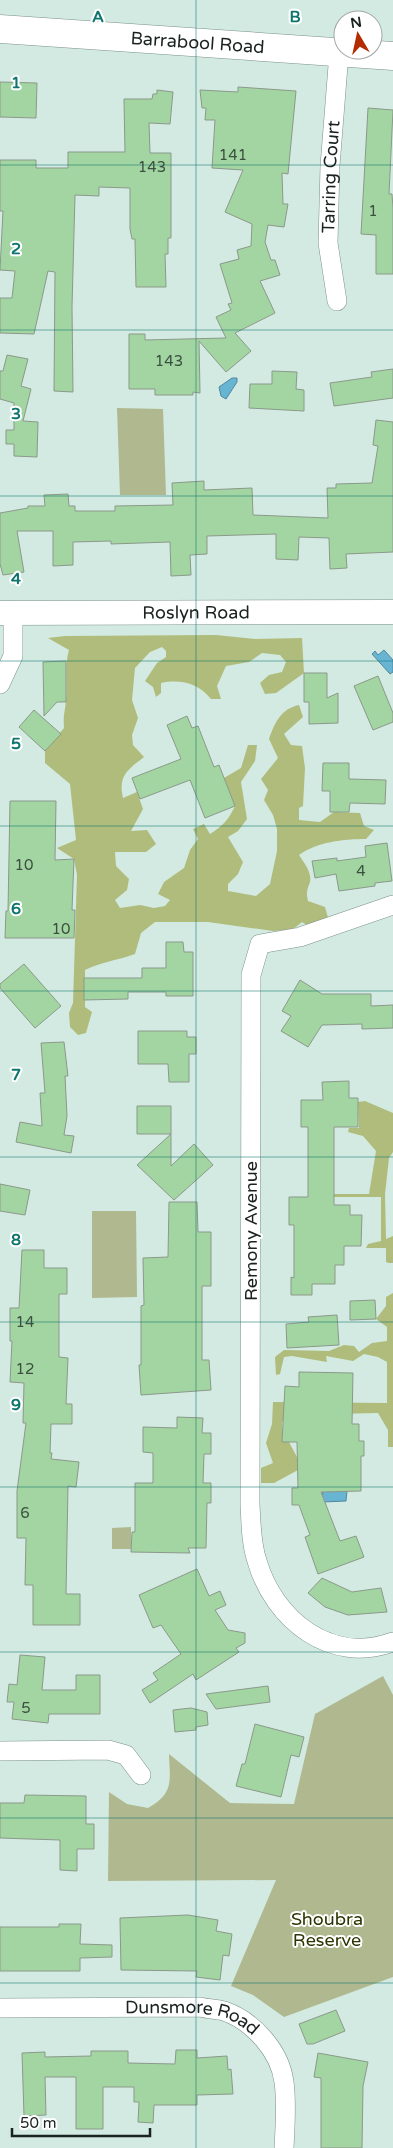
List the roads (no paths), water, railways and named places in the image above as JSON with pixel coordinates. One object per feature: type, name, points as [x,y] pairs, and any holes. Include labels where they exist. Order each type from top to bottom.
[{"type":"main road","name":"Barrabool Road","points":[[0,29],[333,53]]},
{"type":"street","name":"Tarring Court","points":[[337,301],[328,243],[330,166],[338,60]]},
{"type":"street","name":"Roslyn Road","points":[[6,614],[393,612]]},
{"type":"street","points":[[0,684],[13,656],[6,614]]},
{"type":"street","name":"Remony Avenue","points":[[393,905],[300,937],[260,944],[251,975],[251,1524],[256,1559],[264,1581],[276,1602],[293,1623],[314,1637],[335,1646],[358,1649],[393,1642]]},
{"type":"street","points":[[0,1751],[108,1750],[126,1755],[141,1776]]},
{"type":"street","name":"Dunsmore Road","points":[[0,2008],[200,2007],[224,2011],[243,2020],[270,2047],[279,2062],[284,2082],[284,2148]]},
{"type":"water","points":[[232,378],[237,378],[237,382],[226,399],[221,396],[219,387]]},
{"type":"water","points":[[384,650],[393,660],[393,672],[390,674],[372,654],[375,651],[378,655]]},
{"type":"water","points":[[323,1489],[347,1491],[346,1501],[322,1502]]},
{"type":"park label","name":"Shoubra Reserve","points":[[327,1929]]}]
